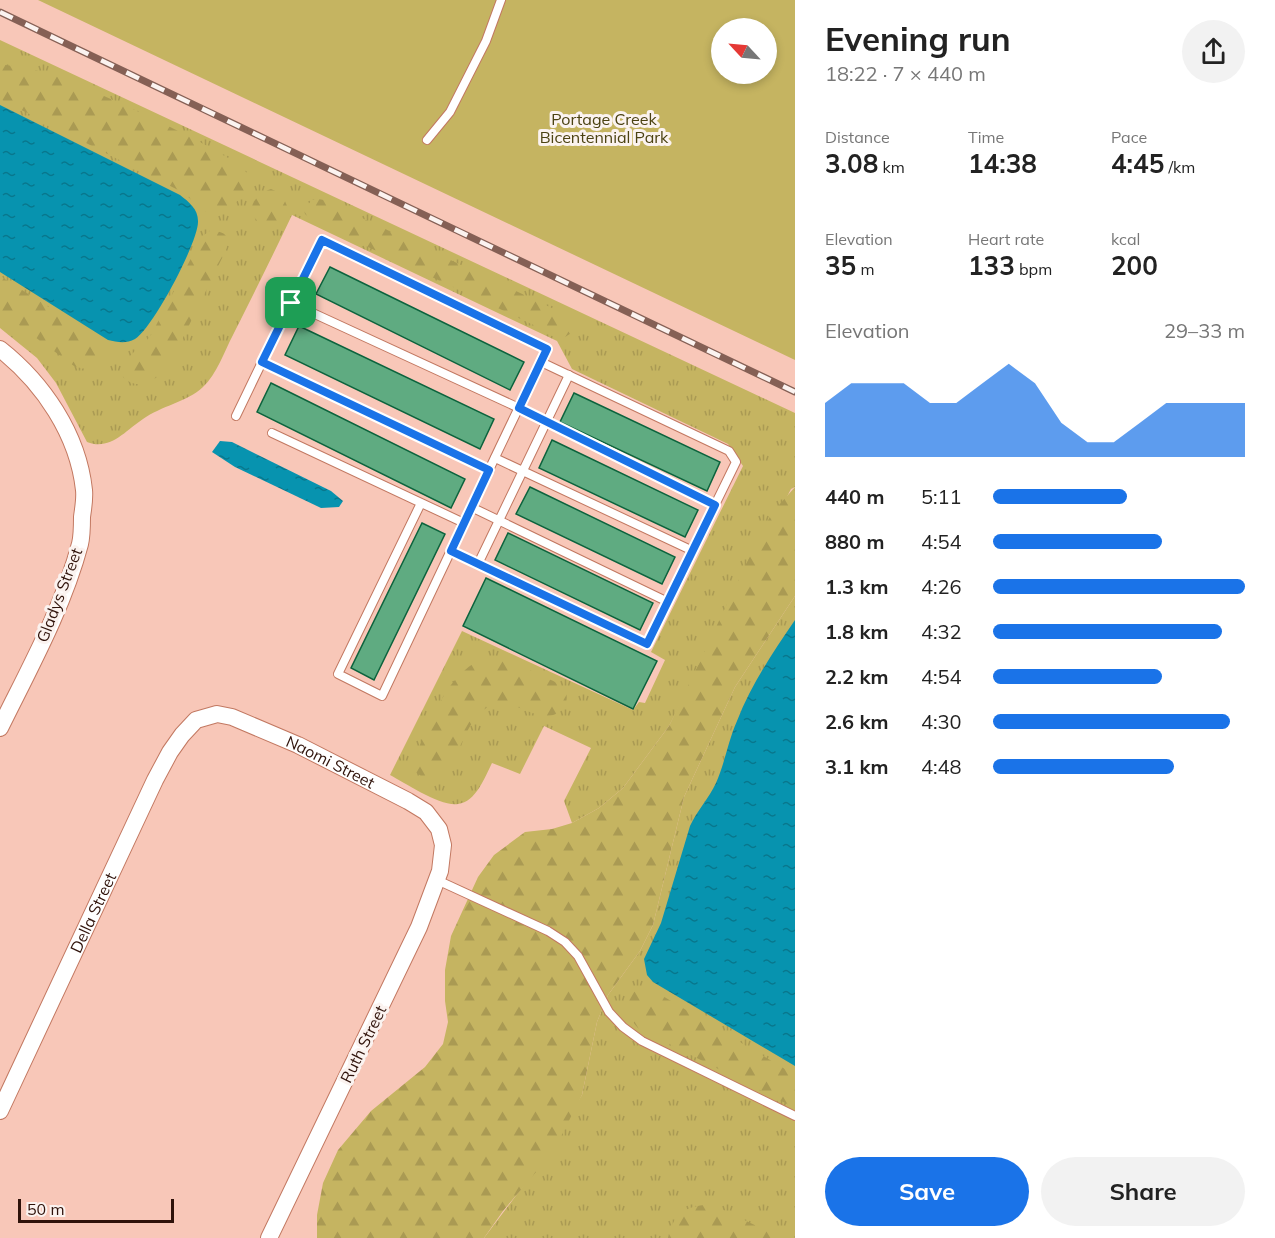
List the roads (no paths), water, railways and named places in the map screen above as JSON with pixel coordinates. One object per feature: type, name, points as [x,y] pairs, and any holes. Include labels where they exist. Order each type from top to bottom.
[{"type":"street","name":"Gladys Street","points":[[0,349],[20,365],[43,391],[63,425],[77,457],[85,492],[80,542],[61,598],[0,728]]},
{"type":"street","name":"Naomi Street","points":[[196,720],[217,714],[232,717],[298,745],[388,790],[426,812],[439,829],[443,845]]},
{"type":"street","name":"Della Street","points":[[0,1111],[155,780],[182,735],[196,720]]},
{"type":"street","name":"Ruth Street","points":[[269,1238],[419,927],[437,880],[443,845]]},
{"type":"lane","points":[[427,140],[450,112],[486,41],[501,0]]},
{"type":"lane","points":[[236,416],[322,240],[547,349],[382,696],[338,674],[421,503]]},
{"type":"lane","points":[[291,303],[519,408],[715,505]]},
{"type":"lane","points":[[262,362],[489,470]]},
{"type":"lane","points":[[451,551],[647,644],[736,462],[729,451],[541,362]]},
{"type":"lane","points":[[478,564],[569,375]]},
{"type":"lane","points":[[272,432],[464,523]]},
{"type":"lane","points":[[495,458],[693,551]]},
{"type":"lane","points":[[471,507],[668,602]]},
{"type":"lane","points":[[437,880],[548,931],[565,942],[578,956],[609,1012],[623,1027],[642,1041],[795,1116]]},
{"type":"water","points":[[0,105],[180,195],[195,209],[198,217],[196,231],[174,283],[153,319],[132,341],[108,340],[0,272]]},
{"type":"water","points":[[220,441],[232,442],[331,491],[343,501],[339,507],[321,508],[235,467],[212,452]]},
{"type":"water","points":[[795,620],[795,1066],[653,982],[647,975],[644,959],[661,923],[690,826],[716,783],[734,729],[749,695]]},
{"type":"railway","points":[[0,12],[795,392]]},
{"type":"park label","name":"Portage Creek Bicentennial Park","points":[[604,128]]}]
